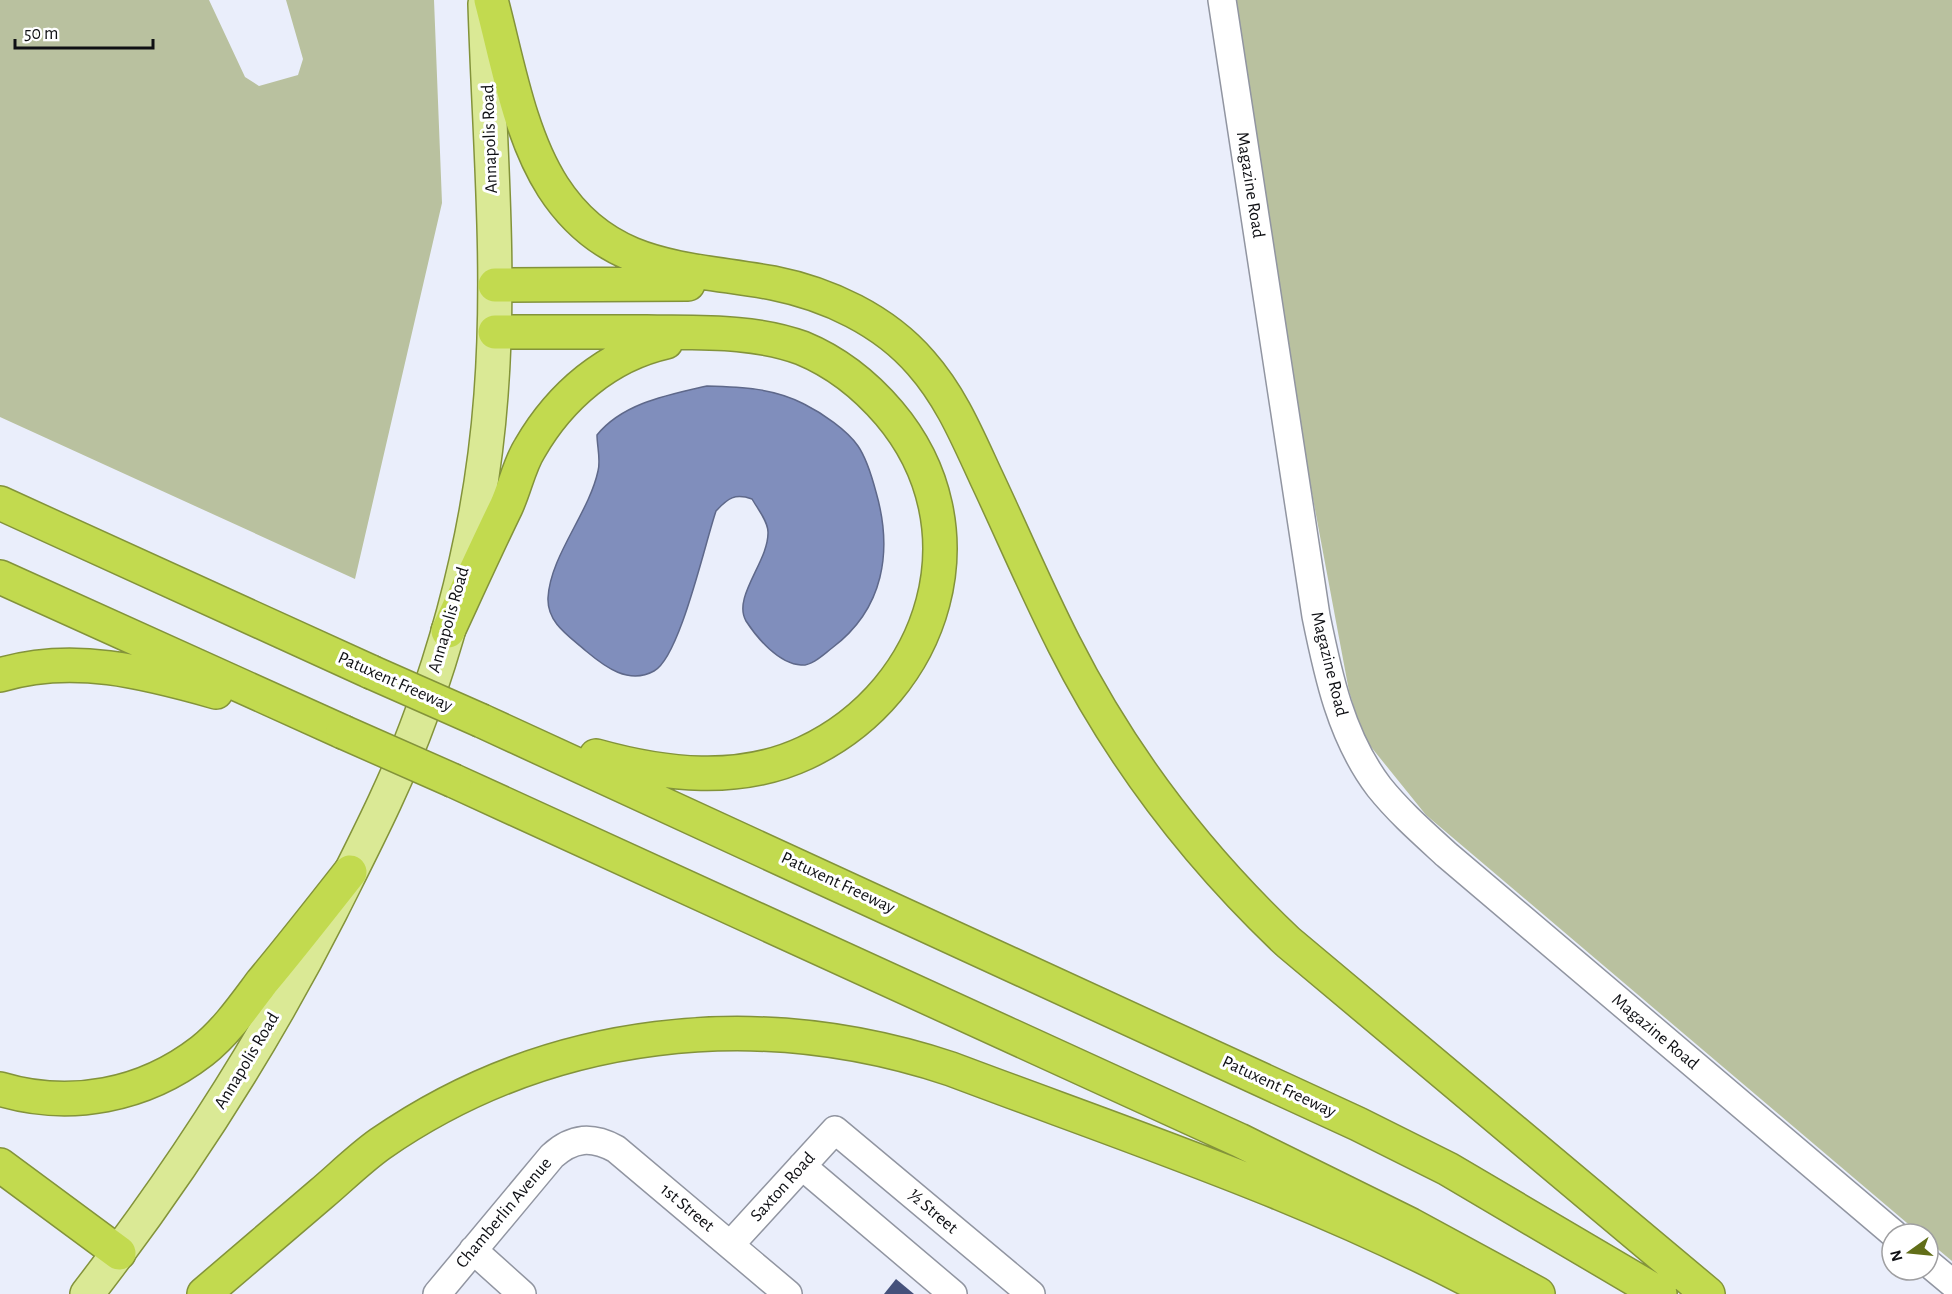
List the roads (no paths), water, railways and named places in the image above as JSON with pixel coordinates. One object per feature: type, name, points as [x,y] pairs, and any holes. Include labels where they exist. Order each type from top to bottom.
[{"type":"highway","points":[[491,0],[535,156],[553,188],[575,216],[599,236],[623,251],[657,264],[684,271],[774,283],[815,294],[852,309],[891,334],[919,360],[941,387],[960,418],[1064,644],[1095,700],[1135,766],[1199,852],[1244,901],[1288,942],[1708,1294]]},
{"type":"highway","points":[[495,285],[774,283]]},
{"type":"highway","points":[[495,332],[706,333],[765,338],[801,348],[857,380],[900,426],[918,454],[930,484],[938,519],[941,549],[937,585],[924,632],[911,658],[889,690],[866,713],[839,734],[804,754],[766,766],[699,774],[663,771],[630,765],[495,727]]},
{"type":"highway","points":[[448,631],[510,497],[529,449],[557,408],[613,361],[643,347],[706,333]]},
{"type":"highway","name":"Patuxent Freeway","points":[[0,503],[495,727],[1358,1124],[1448,1169],[1660,1294]]},
{"type":"highway","points":[[0,577],[454,781],[1239,1140],[1410,1225],[1538,1294]]},
{"type":"highway","points":[[0,675],[24,668],[57,664],[106,667],[162,677],[335,728]]},
{"type":"highway","points":[[0,1089],[53,1099],[96,1097],[137,1088],[171,1071],[203,1050],[230,1023],[350,872]]},
{"type":"highway","points":[[204,1294],[379,1145],[470,1093],[574,1054],[686,1034],[735,1032],[786,1034],[845,1041],[900,1052],[951,1069],[1310,1205],[1402,1246],[1495,1294]]},
{"type":"highway","points":[[0,1165],[119,1253]]},
{"type":"main road","name":"Annapolis Road","points":[[87,1294],[194,1148],[257,1047],[304,963],[350,872],[421,716],[448,631],[470,541],[484,463],[495,332],[484,0]]},
{"type":"street","name":"Magazine Road","points":[[1222,0],[1316,616],[1328,674],[1340,715],[1358,752],[1378,786],[1406,818],[1447,855],[1880,1222]]},
{"type":"street","name":"Saxton Road","points":[[730,1245],[835,1130]]},
{"type":"street","name":"½ Street","points":[[835,1130],[1031,1294]]},
{"type":"street","name":"1st Street","points":[[578,1140],[591,1140],[616,1149],[788,1294]]},
{"type":"street","name":"Chamberlin Avenue","points":[[437,1294],[552,1156],[563,1146],[578,1140]]},
{"type":"street","points":[[802,1166],[952,1294]]},
{"type":"street","points":[[473,1250],[522,1294]]},
{"type":"street","points":[[1940,1273],[1952,1283]]},
{"type":"water","points":[[707,386],[757,389],[793,399],[826,417],[853,440],[869,468],[881,514],[884,536],[880,578],[873,597],[850,633],[809,664],[793,664],[785,660],[762,642],[746,621],[743,611],[744,601],[767,543],[768,528],[752,499],[732,498],[716,511],[691,598],[673,645],[664,661],[654,671],[645,675],[627,675],[601,663],[555,622],[549,607],[550,582],[562,550],[593,487],[599,467],[597,435],[620,415],[633,408],[662,397]]}]
